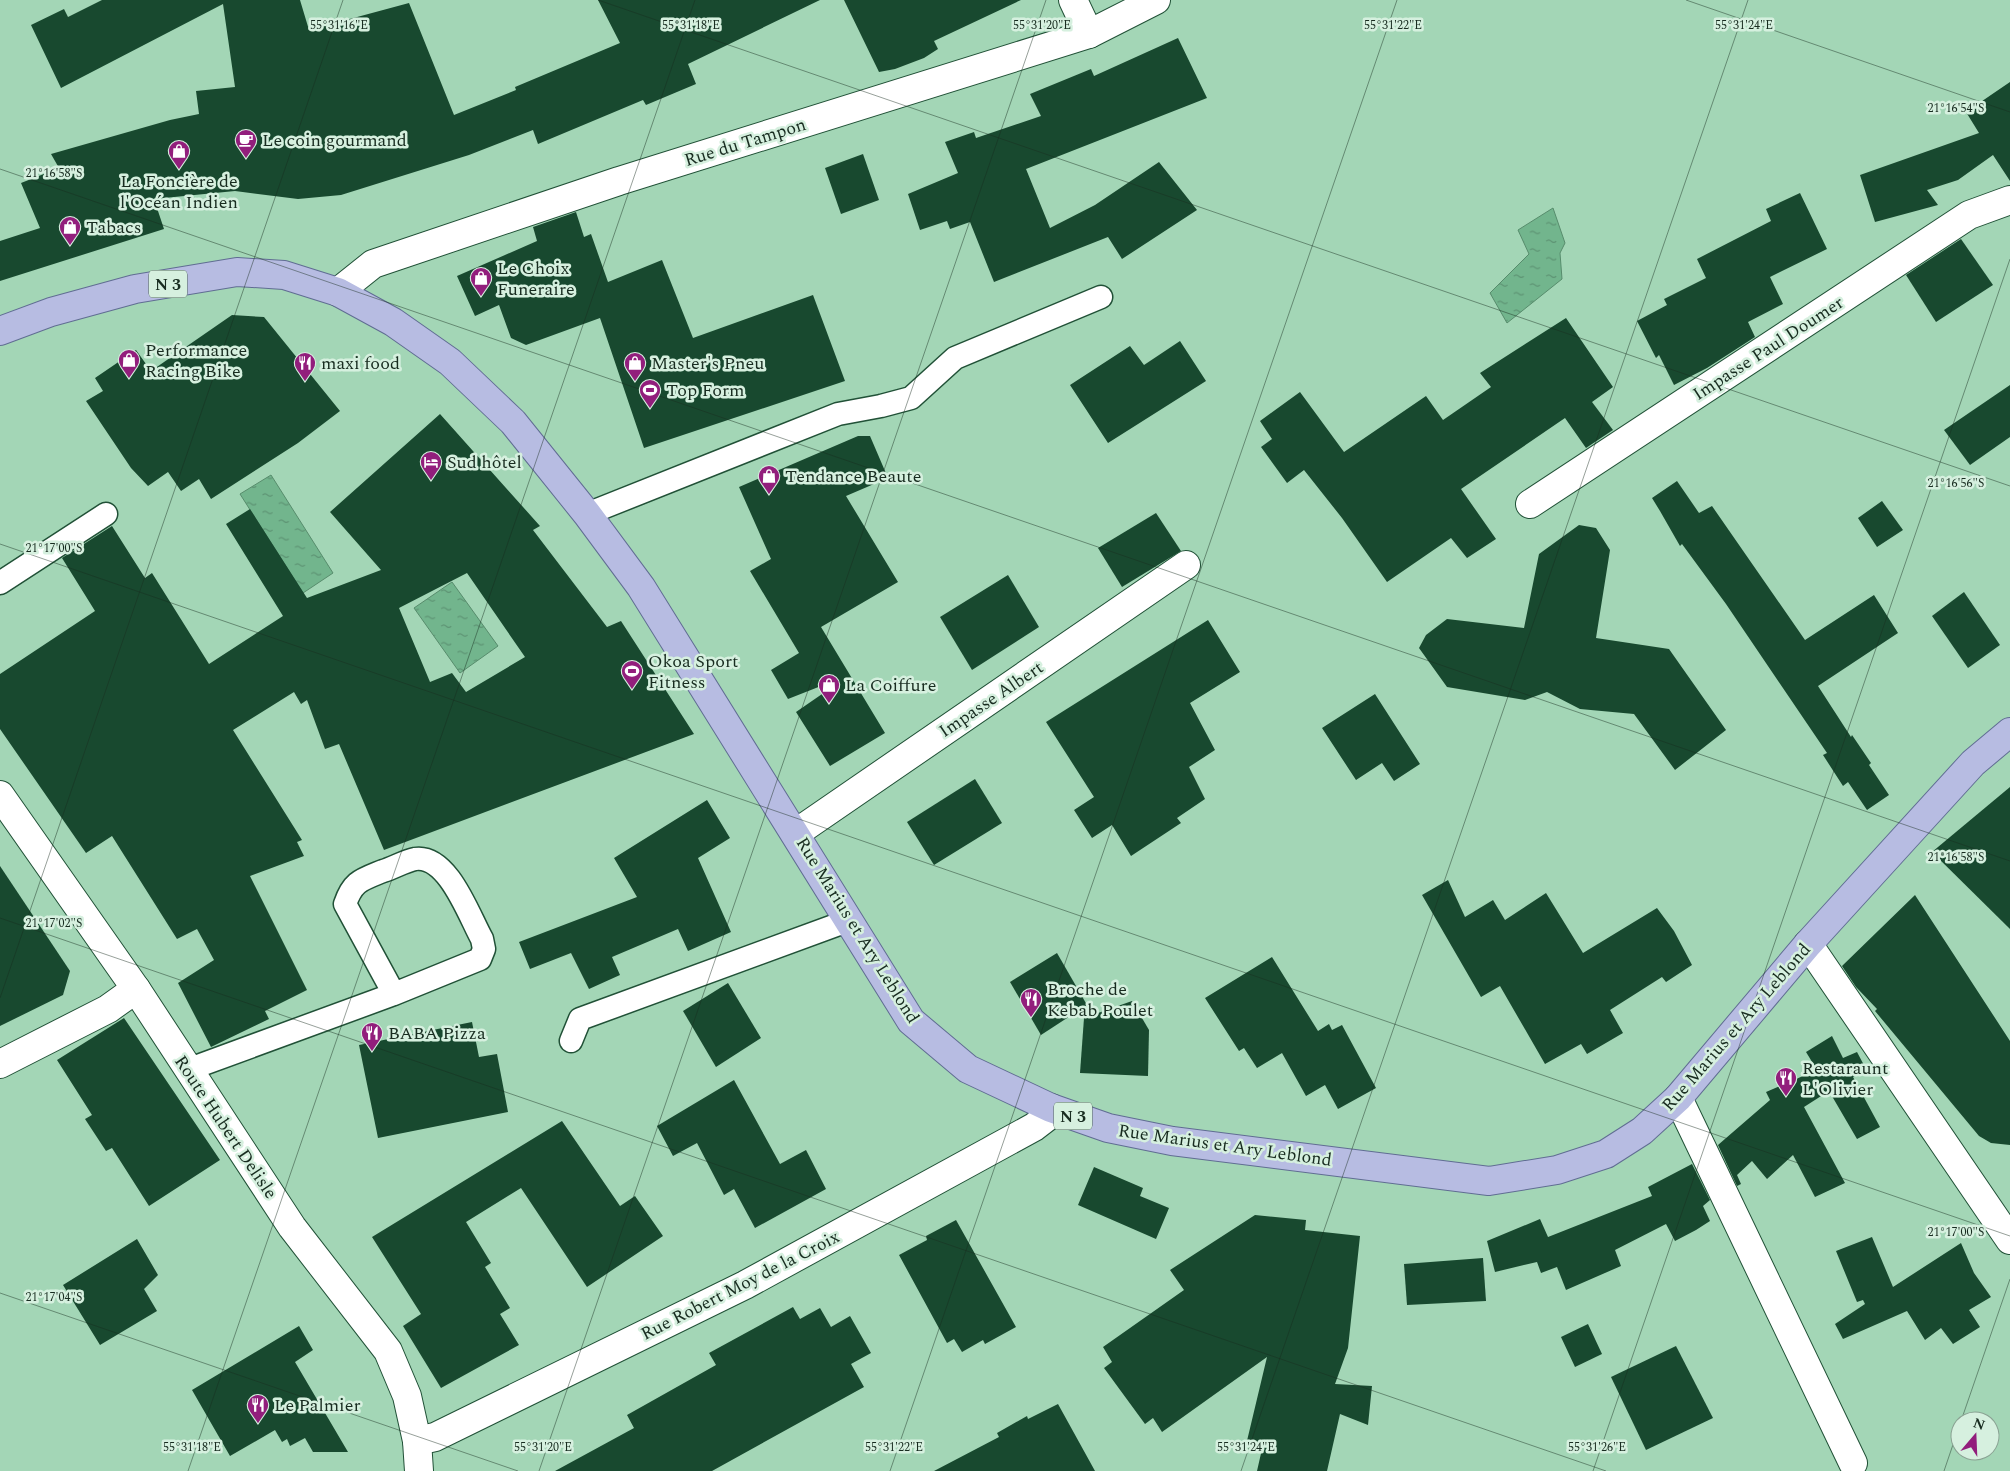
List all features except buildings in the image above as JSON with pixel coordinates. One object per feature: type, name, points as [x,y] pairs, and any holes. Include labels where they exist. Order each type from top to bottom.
[{"type":"main road","name":"Rue Marius et Ary Leblond","points":[[0,331],[51,312],[135,289],[237,272],[284,275],[338,292],[393,322],[450,362],[513,422],[587,514],[641,587],[796,833],[911,1021],[968,1069],[1051,1108],[1108,1128],[1172,1141],[1489,1181],[1556,1170],[1606,1154],[1642,1131],[1678,1098],[1808,944],[1973,763],[2010,732]]},
{"type":"street","points":[[1073,0],[1089,34]]},
{"type":"street","name":"Rue du Tampon","points":[[338,292],[373,264],[619,181],[1089,34],[1156,0]]},
{"type":"street","name":"Impasse Paul Doumer","points":[[1530,504],[1969,215],[2010,200]]},
{"type":"street","name":"Impasse Albert","points":[[796,833],[1186,565]]},
{"type":"street","name":"Route Hubert Delisle","points":[[0,795],[136,989],[187,1070],[292,1227],[388,1351],[407,1396],[417,1441],[419,1471]]},
{"type":"street","points":[[1808,944],[2010,1240]]},
{"type":"street","points":[[0,1064],[108,1009],[136,989]]},
{"type":"street","points":[[1678,1098],[1853,1463]]},
{"type":"street","name":"Rue Robert Moy de la Croix","points":[[417,1441],[435,1437],[745,1285],[1034,1127],[1047,1117],[1051,1108]]},
{"type":"lane","points":[[587,514],[838,414],[911,398],[955,358],[1101,296]]},
{"type":"lane","points":[[0,583],[106,514]]},
{"type":"lane","points":[[187,1070],[394,994],[480,959],[484,949],[482,939],[445,871],[432,861],[416,859],[358,881],[350,891],[345,904],[394,994]]},
{"type":"lane","points":[[571,1041],[580,1019],[850,920]]},
{"type":"water","points":[[1553,208],[1565,243],[1560,253],[1562,279],[1507,323],[1490,293],[1529,254],[1518,230]]},
{"type":"water","points":[[271,475],[333,573],[303,593],[240,494]]},
{"type":"water","points":[[452,582],[498,646],[460,673],[414,608]]},
{"type":"place","name":"Le coin gourmand","points":[[246,159]]},
{"type":"place","name":"La Foncière de l'Océan Indien","points":[[179,170]]},
{"type":"place","name":"Tabacs","points":[[70,246]]},
{"type":"place","name":"Le Choix Funeraire","points":[[481,297]]},
{"type":"place","name":"Performance Racing Bike","points":[[129,379]]},
{"type":"place","name":"maxi food","points":[[305,382]]},
{"type":"place","name":"Master's Pneu","points":[[635,382]]},
{"type":"place","name":"Top Form","points":[[650,409]]},
{"type":"place","name":"Sud hôtel","points":[[431,481]]},
{"type":"place","name":"Tendance Beaute","points":[[769,495]]},
{"type":"place","name":"Okoa Sport Fitness","points":[[632,690]]},
{"type":"place","name":"La Coiffure","points":[[829,704]]},
{"type":"place","name":"Broche de Kebab Poulet","points":[[1031,1018]]},
{"type":"place","name":"BABA Pizza","points":[[372,1052]]},
{"type":"place","name":"Restaraunt L'Olivier","points":[[1786,1097]]},
{"type":"place","name":"Le Palmier","points":[[258,1424]]}]
